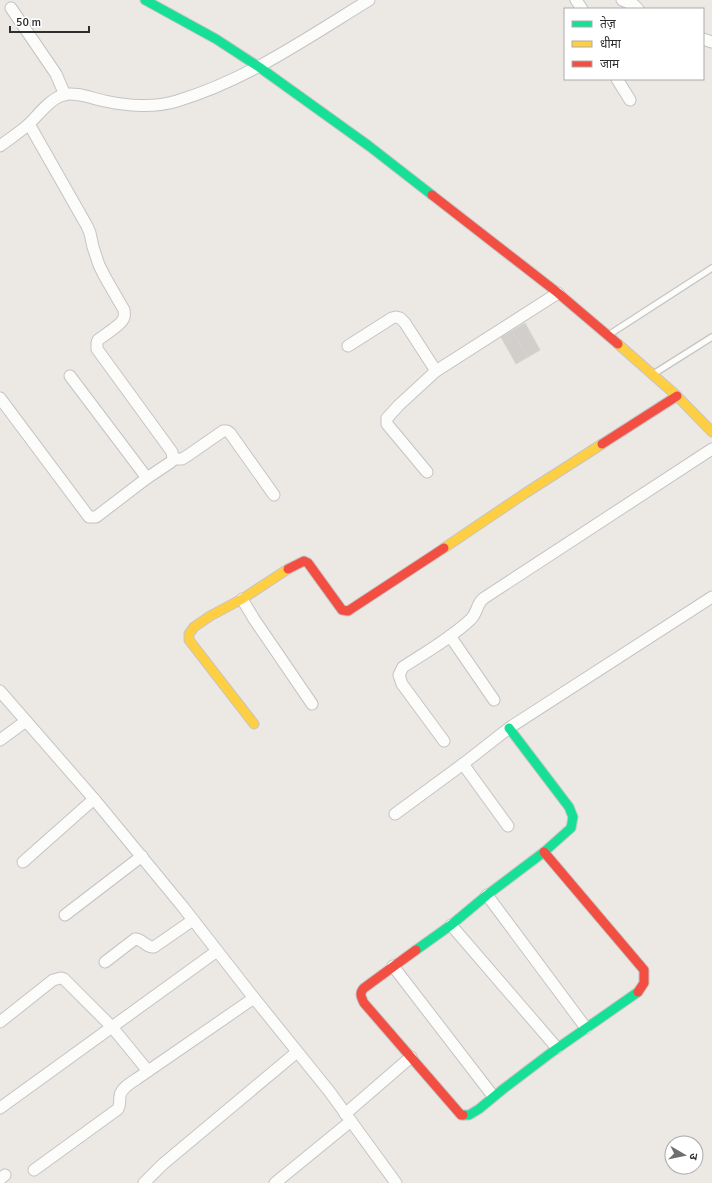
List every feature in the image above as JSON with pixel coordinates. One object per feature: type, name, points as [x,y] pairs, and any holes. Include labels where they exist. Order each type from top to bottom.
[{"type":"street","points":[[145,0],[216,40],[258,67],[369,146],[558,293],[653,374],[712,432]]},
{"type":"street","points":[[0,146],[29,124],[38,113],[48,105],[65,94],[129,105],[162,104],[176,102],[211,89],[258,67],[369,0]]},
{"type":"street","points":[[622,0],[637,8]]},
{"type":"street","points":[[11,8],[56,74],[65,94]]},
{"type":"street","points":[[618,80],[630,100]]},
{"type":"street","points":[[29,124],[89,229],[99,265],[124,310],[125,316],[123,319],[98,340],[97,349],[172,452],[173,459]]},
{"type":"street","points":[[427,472],[387,424],[387,418],[399,404],[436,371],[558,293]]},
{"type":"street","points":[[348,346],[392,318],[400,318],[415,337],[436,371]]},
{"type":"street","points":[[70,376],[146,478]]},
{"type":"street","points":[[254,724],[189,640],[188,636],[190,631],[219,610],[242,599],[290,568],[304,561],[308,563],[342,610],[348,611],[524,494],[677,396]]},
{"type":"street","points":[[0,398],[89,517],[96,517],[173,459],[182,459],[223,431],[230,433],[274,495]]},
{"type":"street","points":[[444,741],[402,684],[399,675],[403,667],[450,636],[473,617],[478,604],[484,598],[712,449]]},
{"type":"street","points":[[396,814],[509,728],[712,597]]},
{"type":"street","points":[[242,599],[312,704]]},
{"type":"street","points":[[450,636],[494,700]]},
{"type":"street","points":[[0,692],[142,856],[329,1091],[396,1183]]},
{"type":"street","points":[[0,740],[26,721]]},
{"type":"street","points":[[509,728],[565,801],[572,813],[573,823],[571,828],[544,852],[487,895],[451,925],[393,966],[361,991],[361,999],[463,1116],[472,1114],[493,1096],[557,1048],[641,989],[645,982],[646,976],[644,970],[544,852]]},
{"type":"street","points":[[463,764],[508,826]]},
{"type":"street","points":[[23,862],[94,799]]},
{"type":"street","points":[[65,915],[142,856]]},
{"type":"street","points":[[487,895],[586,1028]]},
{"type":"street","points":[[105,962],[135,939],[140,940],[148,947],[154,947],[193,920]]},
{"type":"street","points":[[451,925],[557,1048]]},
{"type":"street","points":[[0,1108],[217,951]]},
{"type":"street","points":[[393,966],[493,1096]]},
{"type":"street","points":[[0,1022],[50,982],[56,978],[60,978],[67,981],[112,1027],[148,1071]]},
{"type":"street","points":[[34,1170],[118,1109],[122,1090],[254,998]]},
{"type":"street","points":[[144,1183],[163,1164],[297,1052]]},
{"type":"street","points":[[275,1183],[411,1057]]},
{"type":"lane","points":[[608,336],[712,268]]},
{"type":"lane","points":[[653,374],[712,337]]},
{"type":"building","points":[[525,323],[540,350],[528,357],[512,331]]},
{"type":"building","points":[[512,331],[528,357],[516,364],[501,337]]},
{"type":"traffic: fast","points":[[145,0],[216,39],[259,67],[369,146],[432,195]]},
{"type":"traffic: fast","points":[[416,950],[451,925],[487,895],[544,852],[571,828],[573,817],[569,807],[509,728]]},
{"type":"traffic: fast","points":[[463,1115],[469,1115],[479,1109],[552,1052],[638,992]]},
{"type":"traffic: slow","points":[[618,344],[677,396],[712,432]]},
{"type":"traffic: slow","points":[[444,548],[602,444]]},
{"type":"traffic: slow","points":[[254,724],[189,640],[189,634],[194,627],[210,616],[242,599],[288,569]]},
{"type":"traffic: jam","points":[[432,195],[558,293],[618,344]]},
{"type":"traffic: jam","points":[[602,444],[677,396]]},
{"type":"traffic: jam","points":[[288,569],[304,561],[308,563],[342,610],[348,611],[444,548]]},
{"type":"traffic: jam","points":[[544,852],[644,970],[644,983],[638,992]]},
{"type":"traffic: jam","points":[[416,950],[364,988],[361,992],[361,997],[364,1003],[461,1115],[463,1115]]}]
